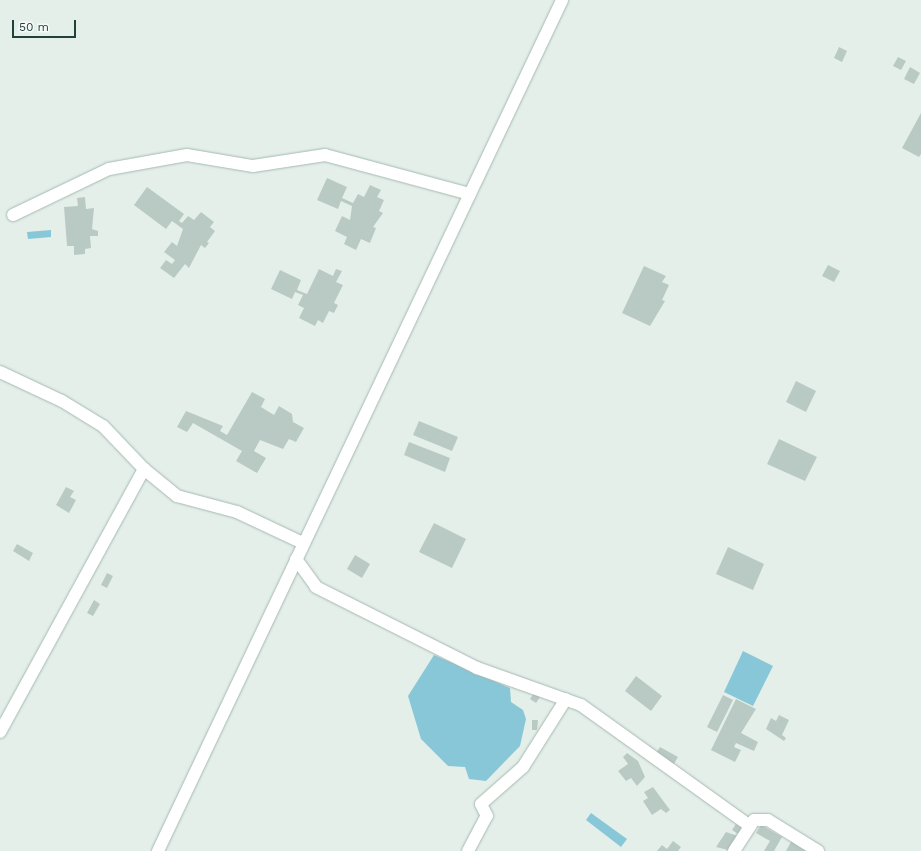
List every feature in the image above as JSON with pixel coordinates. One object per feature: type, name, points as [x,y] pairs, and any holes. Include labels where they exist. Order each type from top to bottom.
[{"type":"street","points":[[158,851],[562,0]]},
{"type":"street","points":[[12,215],[109,169],[187,155],[253,166],[325,155],[470,194]]},
{"type":"street","points":[[0,372],[62,401],[103,426],[144,469],[177,496],[252,517],[303,543]]},
{"type":"street","points":[[0,732],[144,469]]},
{"type":"street","points":[[296,559],[316,587],[477,668],[582,705],[750,826]]},
{"type":"street","points":[[468,851],[488,816],[481,804],[524,767],[566,699]]},
{"type":"street","points":[[734,851],[754,820],[768,820],[818,851]]},
{"type":"water","points":[[51,230],[51,237],[28,239],[27,232]]},
{"type":"water","points":[[743,651],[773,666],[753,706],[724,692]]},
{"type":"water","points":[[434,655],[510,688],[511,702],[523,710],[526,719],[520,746],[486,781],[469,779],[465,767],[448,766],[421,739],[408,696]]},
{"type":"water","points":[[591,813],[627,839],[621,847],[586,820]]},
{"type":"building","points":[[839,47],[847,51],[842,62],[834,58]]},
{"type":"building","points":[[898,57],[906,61],[901,70],[893,66]]},
{"type":"building","points":[[910,67],[920,73],[914,84],[904,79]]},
{"type":"building","points":[[921,113],[921,154],[919,157],[902,148]]},
{"type":"building","points":[[327,178],[347,187],[342,198],[353,203],[358,194],[364,197],[370,185],[381,190],[377,197],[384,200],[379,211],[383,213],[373,227],[376,228],[370,243],[361,239],[356,250],[344,244],[347,237],[335,231],[342,216],[350,220],[352,206],[341,201],[338,209],[317,200]]},
{"type":"building","points":[[147,187],[184,214],[179,221],[182,223],[188,216],[194,220],[201,212],[214,222],[210,227],[215,231],[207,242],[209,243],[205,248],[201,245],[189,268],[185,264],[174,278],[160,268],[166,260],[172,264],[175,260],[164,252],[172,242],[177,246],[183,229],[172,221],[166,229],[134,205]]},
{"type":"building","points":[[85,197],[86,209],[94,208],[92,229],[98,231],[98,236],[90,236],[91,248],[85,249],[85,254],[74,255],[74,246],[67,246],[64,207],[78,206],[77,198]]},
{"type":"building","points":[[828,265],[840,271],[834,282],[822,276]]},
{"type":"building","points":[[644,266],[666,276],[662,282],[669,285],[662,300],[665,301],[650,326],[622,313]]},
{"type":"building","points":[[319,269],[333,276],[336,269],[342,271],[336,282],[343,285],[334,303],[338,305],[334,313],[329,311],[323,323],[318,320],[315,326],[299,318],[304,308],[298,305],[303,295],[295,292],[292,299],[271,289],[280,270],[301,280],[297,290],[307,294]]},
{"type":"building","points":[[796,381],[816,391],[806,412],[786,402]]},
{"type":"building","points":[[252,392],[265,399],[261,407],[274,415],[279,406],[292,414],[293,422],[304,428],[296,442],[289,439],[283,449],[260,440],[254,451],[266,458],[257,473],[236,461],[242,451],[193,423],[187,432],[177,427],[186,411],[223,426],[220,431],[227,435]]},
{"type":"building","points":[[419,421],[458,437],[452,451],[413,435]]},
{"type":"building","points":[[779,439],[817,457],[805,481],[767,464]]},
{"type":"building","points":[[409,442],[450,458],[445,472],[404,455]]},
{"type":"building","points":[[66,487],[74,491],[70,497],[76,500],[69,513],[56,505]]},
{"type":"building","points":[[434,523],[466,539],[452,568],[419,552]]},
{"type":"building","points":[[17,544],[33,553],[29,561],[13,551]]},
{"type":"building","points":[[728,547],[764,564],[753,590],[716,574]]},
{"type":"building","points":[[355,555],[370,564],[362,578],[347,569]]},
{"type":"building","points":[[107,573],[113,576],[107,588],[101,585]]},
{"type":"building","points":[[94,600],[100,604],[93,616],[87,613]]},
{"type":"building","points":[[636,676],[662,696],[651,711],[625,691]]},
{"type":"building","points":[[534,693],[540,697],[536,703],[530,699]]},
{"type":"building","points":[[723,695],[733,700],[717,732],[707,727]]},
{"type":"building","points":[[736,699],[756,709],[741,733],[758,742],[754,751],[736,743],[734,747],[741,750],[735,762],[711,750]]},
{"type":"building","points":[[779,715],[789,720],[782,735],[786,738],[784,741],[766,729],[771,718],[776,721]]},
{"type":"building","points":[[532,720],[538,720],[537,730],[532,730]]},
{"type":"building","points":[[660,747],[678,757],[672,767],[654,756]]},
{"type":"building","points":[[627,753],[638,761],[645,777],[637,786],[631,778],[626,781],[618,771],[628,764],[623,757]]},
{"type":"building","points":[[653,787],[670,810],[666,813],[661,809],[652,815],[643,801],[648,798],[644,792]]},
{"type":"building","points":[[736,824],[742,828],[738,834],[732,830]]},
{"type":"building","points":[[761,825],[782,837],[774,851],[764,851],[770,841],[756,833]]},
{"type":"building","points":[[726,832],[741,837],[732,851],[716,847]]},
{"type":"building","points":[[792,840],[796,845],[806,851],[786,851]]},
{"type":"building","points":[[673,841],[681,847],[678,851],[657,851],[662,845],[667,849]]}]
